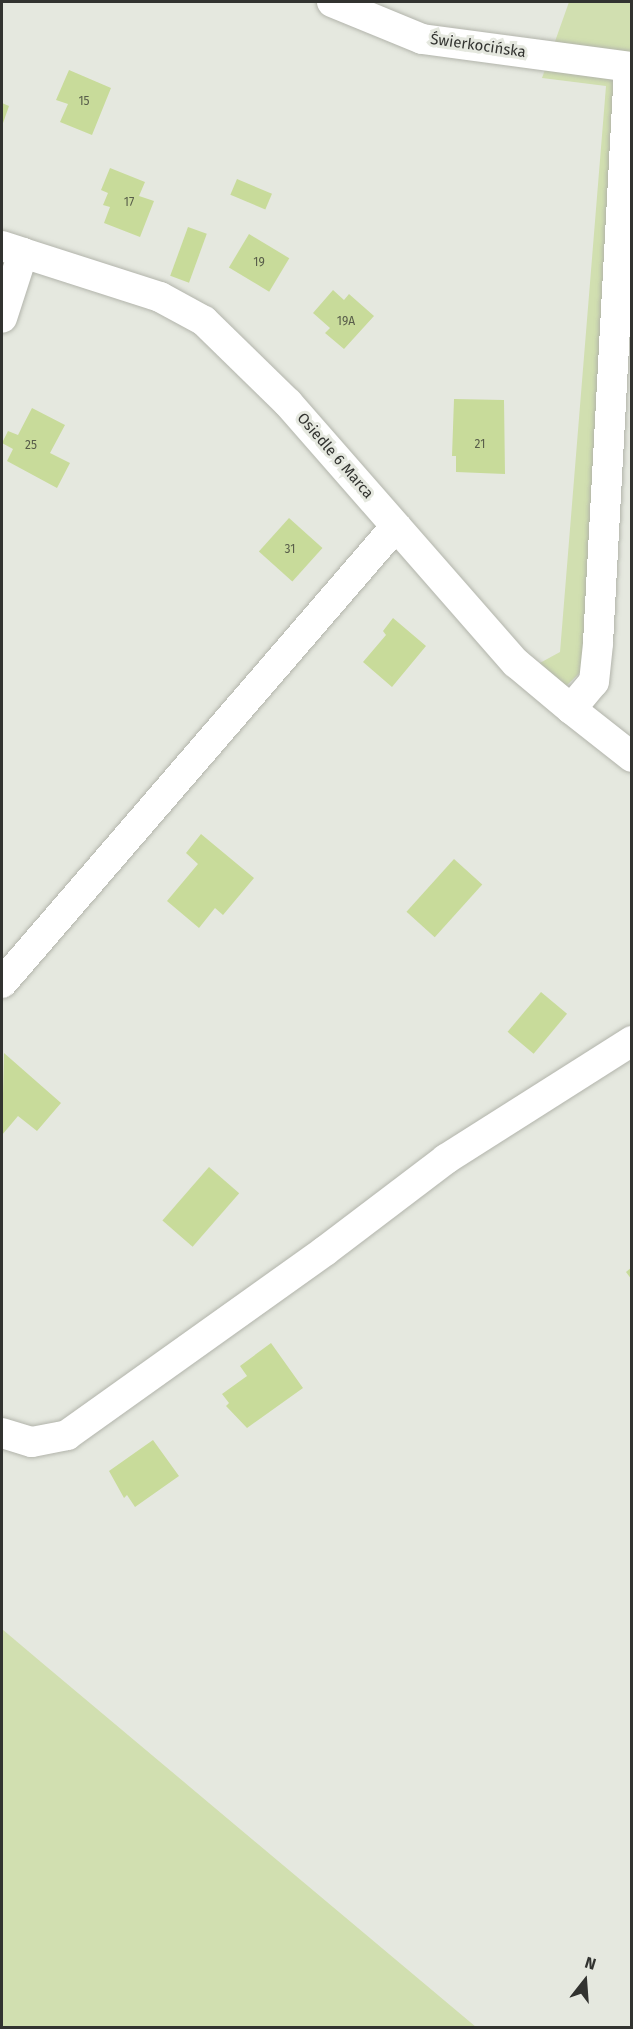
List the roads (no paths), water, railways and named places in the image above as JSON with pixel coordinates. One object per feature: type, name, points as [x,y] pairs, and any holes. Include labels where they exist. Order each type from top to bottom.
[{"type":"street","name":"Świerkocińska","points":[[332,2],[422,39],[630,68]]},
{"type":"street","points":[[571,709],[594,682],[630,68]]},
{"type":"street","name":"Osiedle 6 Marca","points":[[2,318],[12,250],[160,297],[204,321],[288,403],[516,663],[632,757]]},
{"type":"street","points":[[2,983],[396,526]]},
{"type":"street","points":[[2,1433],[32,1442],[67,1435],[316,1258],[446,1159],[632,1041]]}]
